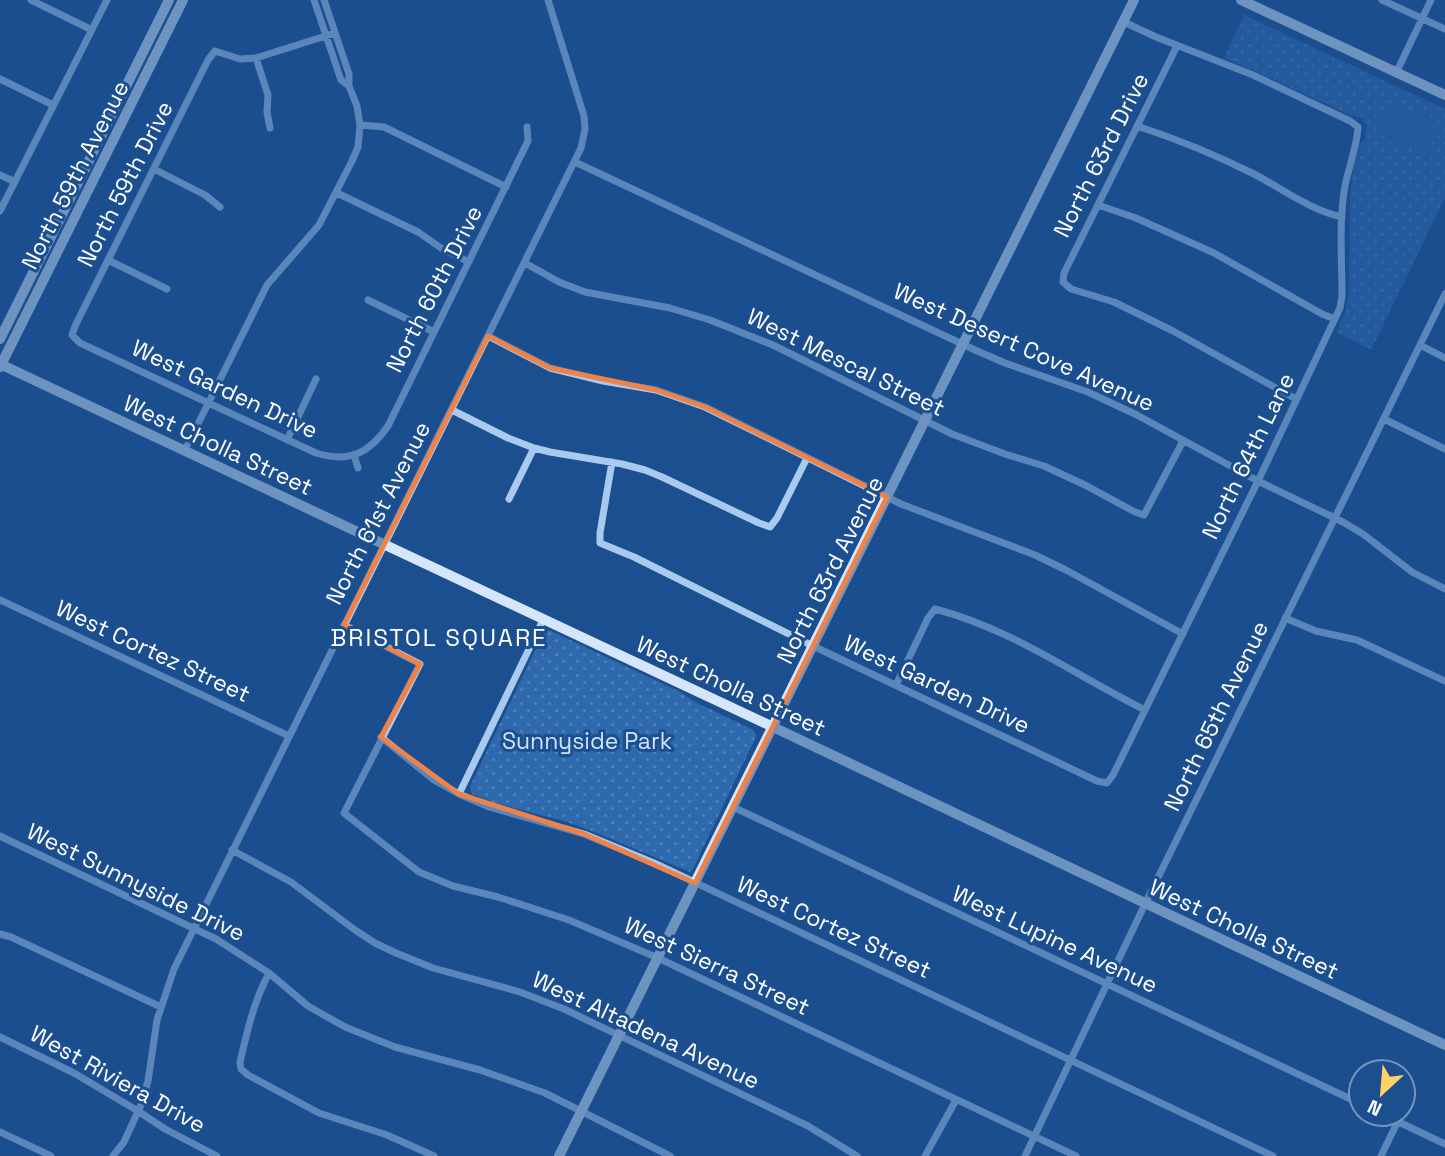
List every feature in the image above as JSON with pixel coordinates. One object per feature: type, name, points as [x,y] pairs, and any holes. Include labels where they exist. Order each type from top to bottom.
[{"type":"street","points":[[31,0],[92,30]]},
{"type":"street","points":[[0,212],[107,0]]},
{"type":"street","name":"North 59th Avenue","points":[[0,339],[169,0]]},
{"type":"street","name":"North 59th Avenue","points":[[0,365],[183,0]]},
{"type":"street","points":[[314,0],[341,80],[349,86]]},
{"type":"street","points":[[185,450],[267,285],[319,225],[358,147],[360,125],[357,106],[324,0]]},
{"type":"street","name":"North 61st Avenue","points":[[113,1156],[124,1142],[138,1111],[148,1082],[161,1007],[174,969],[193,928],[584,140],[584,116],[548,0]]},
{"type":"street","name":"North 63rd Avenue","points":[[559,1156],[1134,0]]},
{"type":"street","points":[[1241,0],[1445,95]]},
{"type":"street","points":[[1382,0],[1445,29]]},
{"type":"street","points":[[1396,73],[1432,0]]},
{"type":"street","points":[[1124,22],[1177,46]]},
{"type":"street","points":[[270,128],[268,95],[256,58],[335,33]]},
{"type":"street","name":"North 63rd Drive","points":[[1177,46],[1064,274],[1063,282],[1072,289],[1114,302],[1173,331],[1296,399]]},
{"type":"street","name":"North 64th Lane","points":[[1107,783],[1258,481],[1335,319],[1342,296],[1343,195],[1358,127],[1253,75],[1177,46]]},
{"type":"street","name":"North 59th Drive","points":[[72,335],[208,60],[215,51],[240,59],[256,58]]},
{"type":"street","points":[[0,79],[53,106]]},
{"type":"street","points":[[360,125],[384,127],[506,187]]},
{"type":"street","points":[[1137,126],[1171,137],[1255,175],[1320,211],[1342,217]]},
{"type":"street","name":"North 60th Drive","points":[[354,455],[371,447],[388,426],[528,141],[527,127]]},
{"type":"street","name":"West Desert Cove Avenue","points":[[575,162],[963,345],[1088,392],[1137,415],[1258,481],[1335,518],[1363,534],[1412,572],[1445,589]]},
{"type":"street","points":[[153,169],[205,195],[220,207]]},
{"type":"street","points":[[0,175],[15,182]]},
{"type":"street","points":[[337,192],[418,232],[441,248],[470,262]]},
{"type":"street","points":[[1098,205],[1136,218],[1214,253],[1335,319]]},
{"type":"street","points":[[108,260],[167,289]]},
{"type":"street","name":"West Mescal Street","points":[[525,263],[559,282],[585,292],[710,320],[773,345],[953,434],[1044,466],[1144,515],[1183,441]]},
{"type":"street","name":"North 65th Avenue","points":[[1025,1156],[1145,904],[1445,294]]},
{"type":"street","points":[[368,300],[434,332]]},
{"type":"street","name":"West Garden Drive","points":[[72,335],[80,343],[287,440],[326,456],[338,458],[354,455]]},
{"type":"street","points":[[488,336],[550,368],[656,390],[705,407],[887,497],[1066,569],[1183,634]]},
{"type":"street","points":[[1420,345],[1445,358]]},
{"type":"street","name":"West Cholla Street","points":[[0,365],[1445,1045]]},
{"type":"street","points":[[287,440],[316,379]]},
{"type":"street","points":[[452,410],[534,448],[645,470],[770,527],[807,458]]},
{"type":"street","points":[[1384,419],[1445,449]]},
{"type":"street","points":[[509,499],[534,448]]},
{"type":"street","points":[[354,455],[358,468]]},
{"type":"street","name":"West Garden Drive","points":[[612,463],[600,543],[635,557],[813,646],[1097,781],[1107,783]]},
{"type":"street","name":"West Cortez Street","points":[[0,600],[289,736]]},
{"type":"street","points":[[895,685],[928,618],[935,610],[1000,632],[1145,710]]},
{"type":"street","points":[[1285,618],[1316,631],[1356,640],[1445,681]]},
{"type":"street","points":[[459,794],[543,620]]},
{"type":"street","points":[[344,625],[420,664],[382,737]]},
{"type":"street","name":"West Cortez Street","points":[[382,737],[434,780],[459,794],[489,807],[584,834],[654,863],[1273,1156]]},
{"type":"street","name":"West Sierra Street","points":[[382,737],[344,813],[419,872],[453,886],[498,897],[569,920],[658,957],[1076,1156]]},
{"type":"street","name":"West Lupine Avenue","points":[[733,807],[1347,1097]]},
{"type":"street","name":"West Sunnyside Drive","points":[[0,836],[216,939],[269,972],[308,1006],[345,1027],[395,1047],[480,1070],[545,1094],[670,1156]]},
{"type":"street","name":"West Altadena Avenue","points":[[232,850],[292,882],[374,943],[433,968],[529,995],[564,1009],[808,1126],[857,1156]]},
{"type":"street","points":[[0,934],[161,1007]]},
{"type":"street","points":[[269,972],[257,997],[246,1034],[241,1069],[319,1112],[387,1135],[434,1156]]},
{"type":"street","name":"West Riviera Drive","points":[[0,1037],[74,1073],[165,1129],[217,1156]]},
{"type":"street","points":[[925,1156],[956,1100]]},
{"type":"street","points":[[1381,1156],[1395,1128]]},
{"type":"street","points":[[1412,1128],[1445,1144]]},
{"type":"street","points":[[0,1132],[51,1156]]},
{"type":"highlighted area","points":[[488,336],[550,368],[656,390],[705,407],[887,497],[695,883],[584,834],[459,794],[381,737],[420,664],[344,625]]},
{"type":"green space","points":[[1244,15],[1445,109],[1445,198],[1371,350],[1336,332],[1345,313],[1349,293],[1350,193],[1353,170],[1367,125],[1361,118],[1224,58]]},
{"type":"green space","points":[[1389,105],[1402,111],[1389,139],[1376,133]]},
{"type":"green space","points":[[1407,108],[1440,124],[1426,153],[1412,146],[1418,131],[1408,151],[1390,142]]},
{"type":"green space","name":"Sunnyside Park","points":[[549,630],[680,692],[752,729],[756,734],[690,872],[564,821],[495,803],[472,794],[471,784],[543,634]]},
{"type":"district","name":"BRISTOL SQUARE","points":[[439,637]]}]
